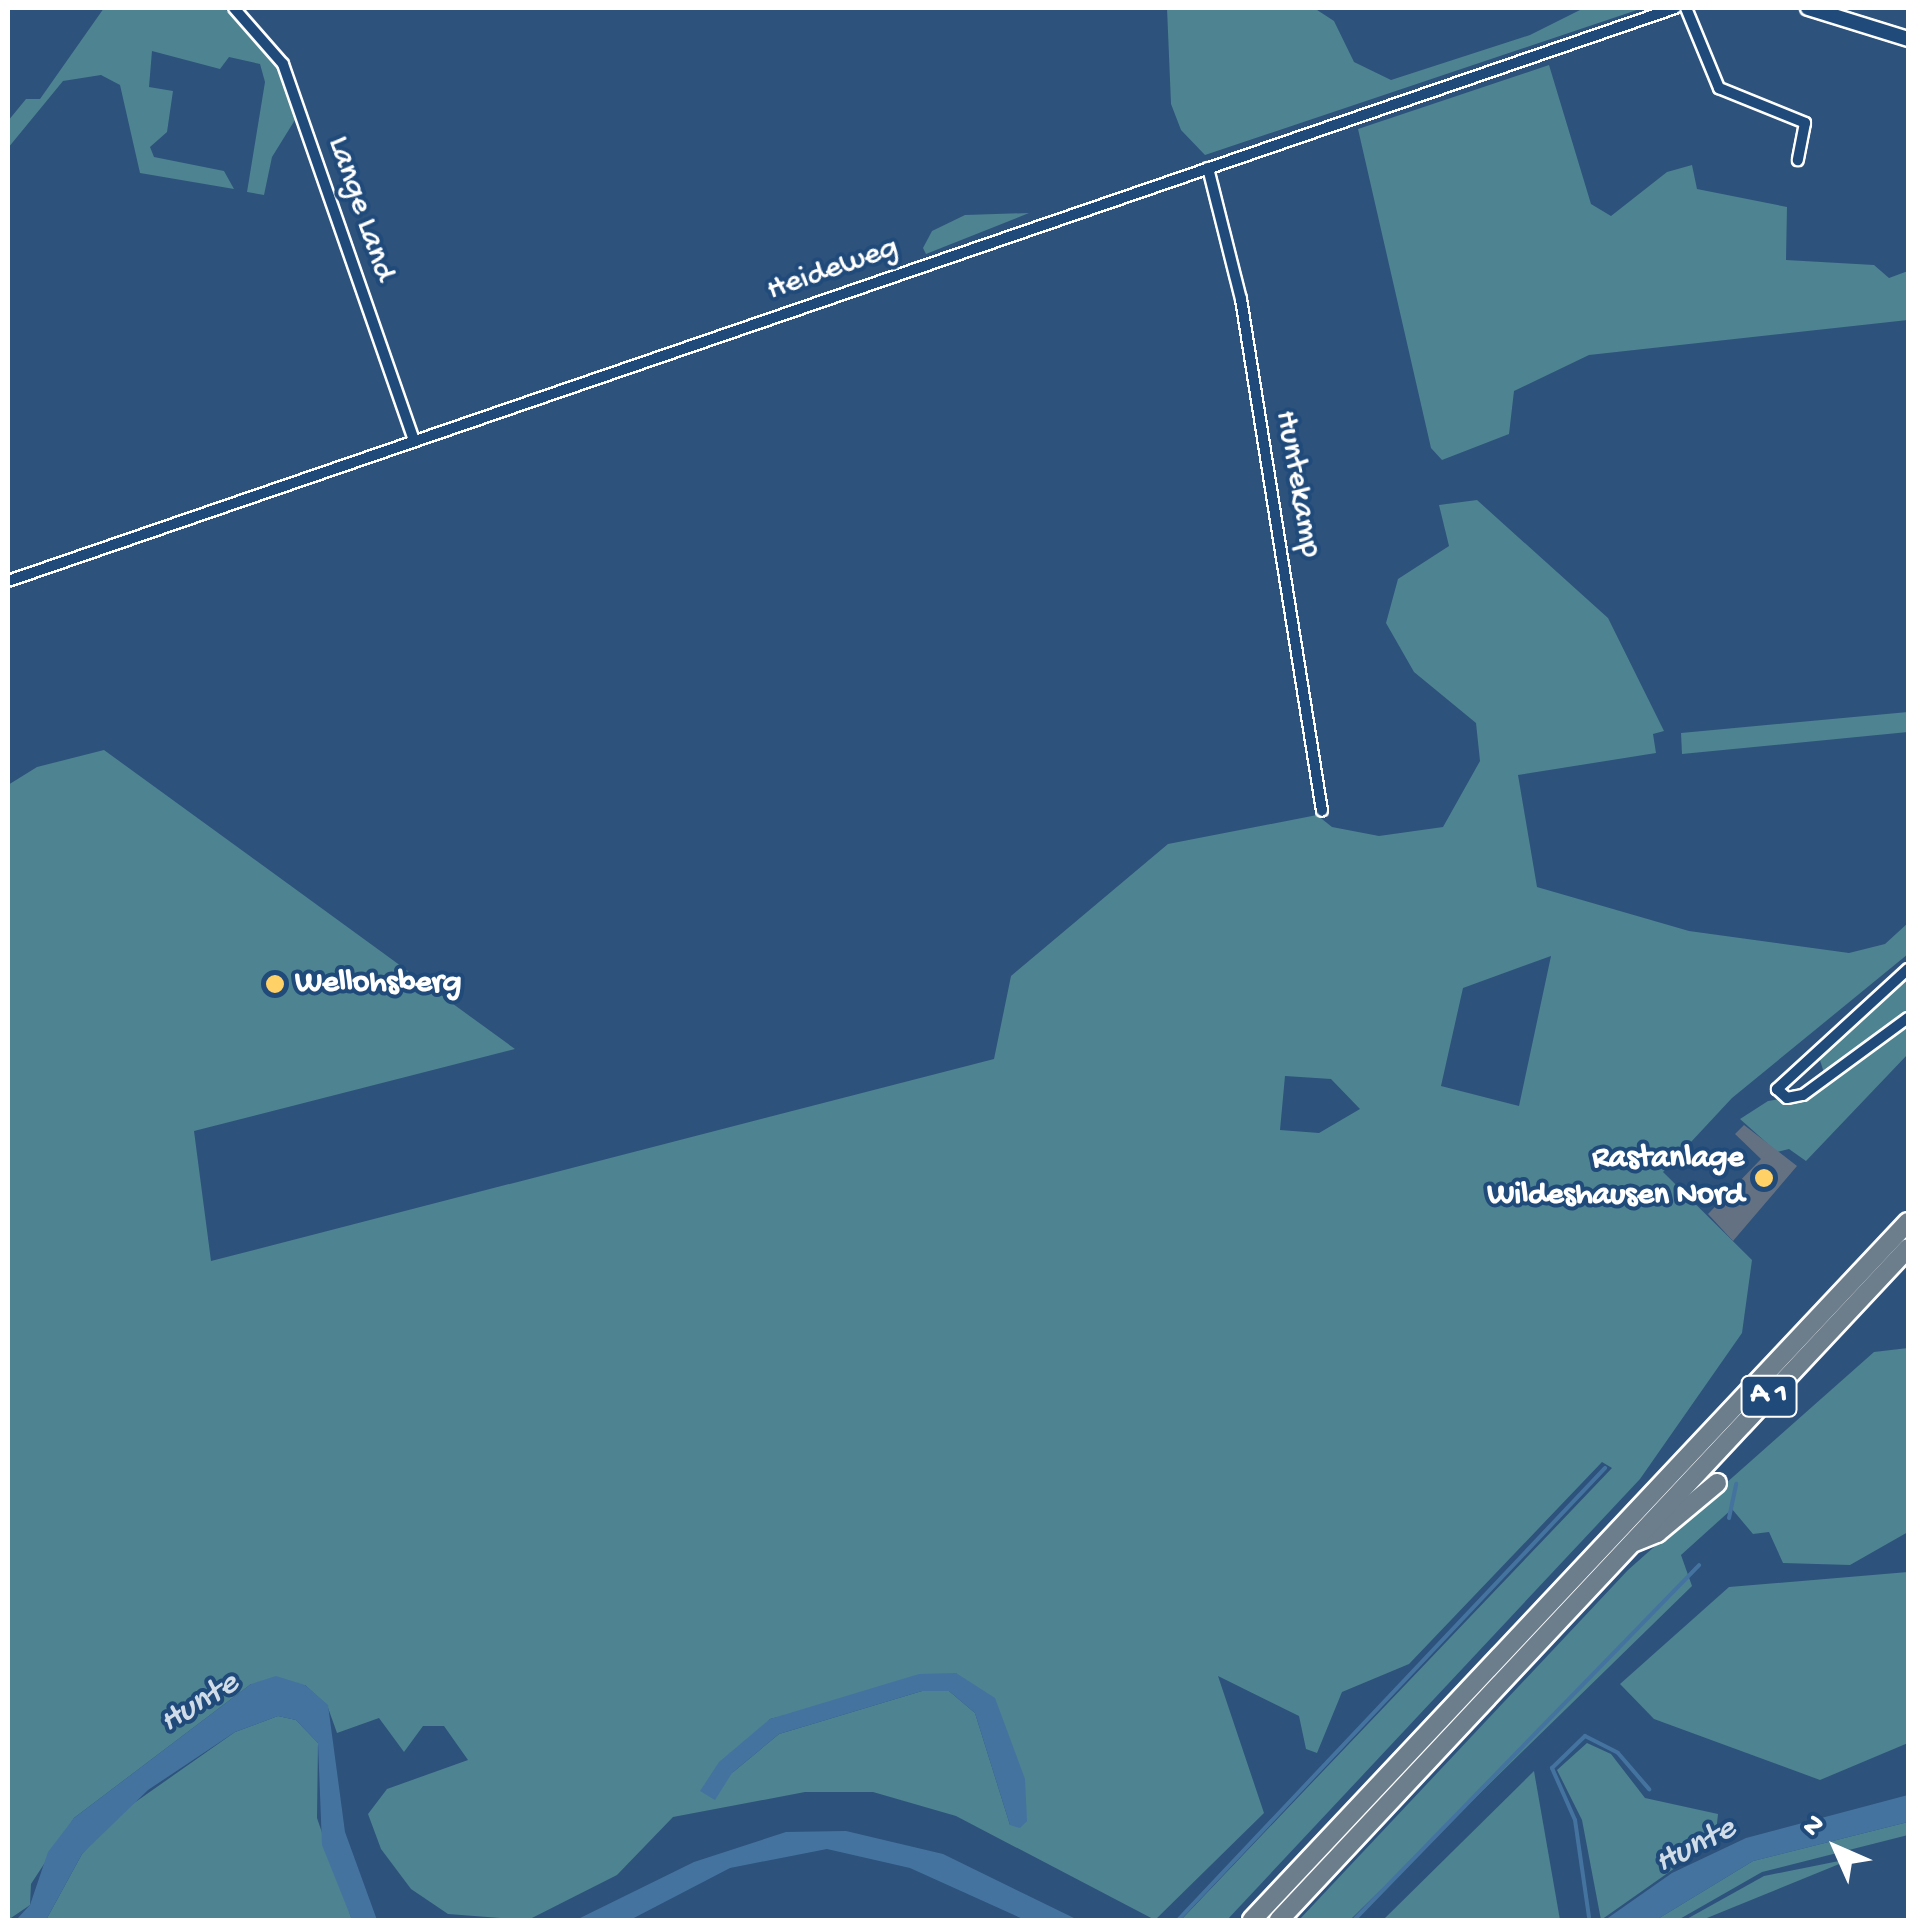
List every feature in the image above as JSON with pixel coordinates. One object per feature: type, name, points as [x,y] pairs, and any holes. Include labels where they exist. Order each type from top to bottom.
[{"type":"highway","name":"A 1","points":[[1252,1920],[1908,1222]]},
{"type":"highway","name":"A 1","points":[[1279,1920],[1908,1248]]},
{"type":"highway","points":[[1630,1544],[1657,1533],[1717,1483]]},
{"type":"main road","points":[[1808,8],[1908,39]]},
{"type":"street","name":"Lange Land","points":[[234,8],[284,64],[414,440]]},
{"type":"street","name":"Heideweg","points":[[8,581],[1675,8]]},
{"type":"street","points":[[1686,8],[1719,88],[1805,124],[1798,160]]},
{"type":"street","name":"Huntekamp","points":[[1208,168],[1241,299],[1322,810]]},
{"type":"street","points":[[1908,969],[1777,1089],[1787,1098],[1803,1095],[1908,1018]]},
{"type":"green space","points":[[104,8],[224,8],[279,61],[298,115],[272,157],[264,195],[247,192],[265,82],[260,64],[229,57],[220,69],[152,51],[149,87],[173,91],[167,132],[150,147],[154,157],[224,171],[234,189],[140,173],[120,85],[101,75],[63,81],[8,148],[8,121],[26,99],[40,99]]},
{"type":"green space","points":[[1167,8],[1314,8],[1334,21],[1354,62],[1391,80],[1530,35],[1584,8],[1643,8],[1205,155],[1181,130],[1171,104]]},
{"type":"green space","points":[[1549,65],[1591,204],[1611,216],[1667,172],[1692,165],[1697,189],[1787,207],[1786,260],[1874,265],[1889,278],[1908,271],[1908,320],[1589,355],[1514,391],[1509,434],[1442,460],[1431,448],[1358,129]]},
{"type":"green space","points":[[1029,213],[926,254],[923,248],[932,231],[965,215]]},
{"type":"green space","points":[[1477,500],[1608,618],[1664,731],[1653,734],[1656,753],[1518,775],[1537,887],[1689,931],[1849,953],[1885,944],[1908,923],[1908,954],[1732,1098],[1663,1172],[1752,1260],[1742,1333],[1640,1479],[1227,1920],[1181,1920],[1612,1468],[1602,1462],[1409,1664],[1342,1692],[1317,1753],[1306,1749],[1299,1716],[1218,1676],[1264,1813],[1155,1920],[956,1816],[873,1792],[805,1792],[673,1817],[617,1875],[528,1920],[448,1914],[411,1889],[381,1849],[368,1814],[387,1789],[468,1760],[444,1726],[423,1726],[404,1752],[379,1718],[337,1733],[327,1705],[305,1685],[251,1684],[74,1818],[31,1884],[30,1905],[8,1920],[8,785],[37,767],[104,750],[515,1049],[194,1131],[211,1261],[994,1059],[1011,976],[1168,844],[1317,815],[1332,827],[1379,836],[1443,827],[1480,761],[1476,723],[1414,672],[1386,623],[1398,579],[1449,546],[1439,505]],"holes":[[[1551,956],[1519,1106],[1441,1086],[1463,988]],[[1285,1076],[1331,1079],[1360,1109],[1319,1133],[1280,1130]],[[956,1673],[1027,1821],[1010,1825],[975,1713],[949,1691],[922,1691],[779,1734],[732,1773],[770,1719]]]},
{"type":"green space","points":[[1908,712],[1908,732],[1682,754],[1681,733]]},
{"type":"green space","points":[[1908,975],[1908,1010],[1824,1073],[1818,1054]]},
{"type":"green space","points":[[1908,1025],[1908,1054],[1806,1161],[1789,1149],[1777,1152],[1740,1119],[1768,1101],[1815,1093]]},
{"type":"green space","points":[[1908,1348],[1908,1532],[1850,1565],[1783,1563],[1769,1532],[1753,1534],[1732,1509],[1681,1555],[1692,1586],[1350,1920],[1299,1920],[1628,1570],[1874,1352]]},
{"type":"green space","points":[[1908,1572],[1908,1743],[1820,1780],[1654,1719],[1620,1684],[1729,1587]]},
{"type":"green space","points":[[278,1716],[296,1720],[318,1743],[317,1818],[352,1920],[46,1920],[82,1854],[117,1815],[235,1732]]},
{"type":"green space","points":[[1587,1743],[1611,1754],[1645,1798],[1718,1814],[1716,1833],[1699,1851],[1601,1920],[1582,1820],[1557,1770]]},
{"type":"green space","points":[[1534,1771],[1560,1920],[1383,1920]]},
{"type":"green space","points":[[1908,1822],[1908,1835],[1762,1872],[1678,1920],[1656,1920],[1753,1861]]},
{"type":"green space","points":[[1854,1858],[1702,1920],[1685,1920],[1764,1876]]},
{"type":"water","points":[[956,1673],[995,1698],[1025,1779],[1027,1821],[1020,1828],[1010,1825],[975,1713],[949,1691],[922,1691],[779,1734],[732,1773],[715,1800],[700,1791],[719,1762],[770,1719],[919,1674]]},
{"type":"water","points":[[276,1676],[305,1685],[328,1705],[345,1832],[377,1920],[352,1920],[322,1845],[318,1743],[296,1720],[278,1716],[235,1732],[148,1790],[82,1854],[46,1920],[16,1920],[30,1905],[48,1852],[74,1818],[251,1684]]},
{"type":"water","points":[[1908,1795],[1908,1822],[1753,1861],[1656,1920],[1605,1920],[1672,1873],[1746,1838]]},
{"type":"water","points":[[846,1831],[943,1854],[1078,1920],[1025,1920],[910,1868],[827,1849],[730,1868],[630,1920],[576,1920],[694,1862],[786,1832]]},
{"type":"building","name":"Rastanlage Wildeshausen Nord","points":[[1744,1125],[1797,1166],[1733,1241],[1708,1214],[1761,1159],[1735,1134]]},
{"type":"waterway","points":[[1178,1920],[1605,1468]]},
{"type":"waterway","points":[[1729,1518],[1736,1484]]},
{"type":"waterway","points":[[1354,1920],[1699,1565]]},
{"type":"waterway","points":[[1589,1917],[1575,1820],[1552,1768],[1585,1736],[1618,1753],[1649,1789]]},
{"type":"place","name":"Wellohsberg","points":[[275,984]]},
{"type":"place","name":"Rastanlage Wildeshausen Nord","points":[[1764,1178]]},
{"type":"water label","name":"Hunte","points":[[200,1704]]},
{"type":"water label","name":"Hunte","points":[[1696,1847]]}]
